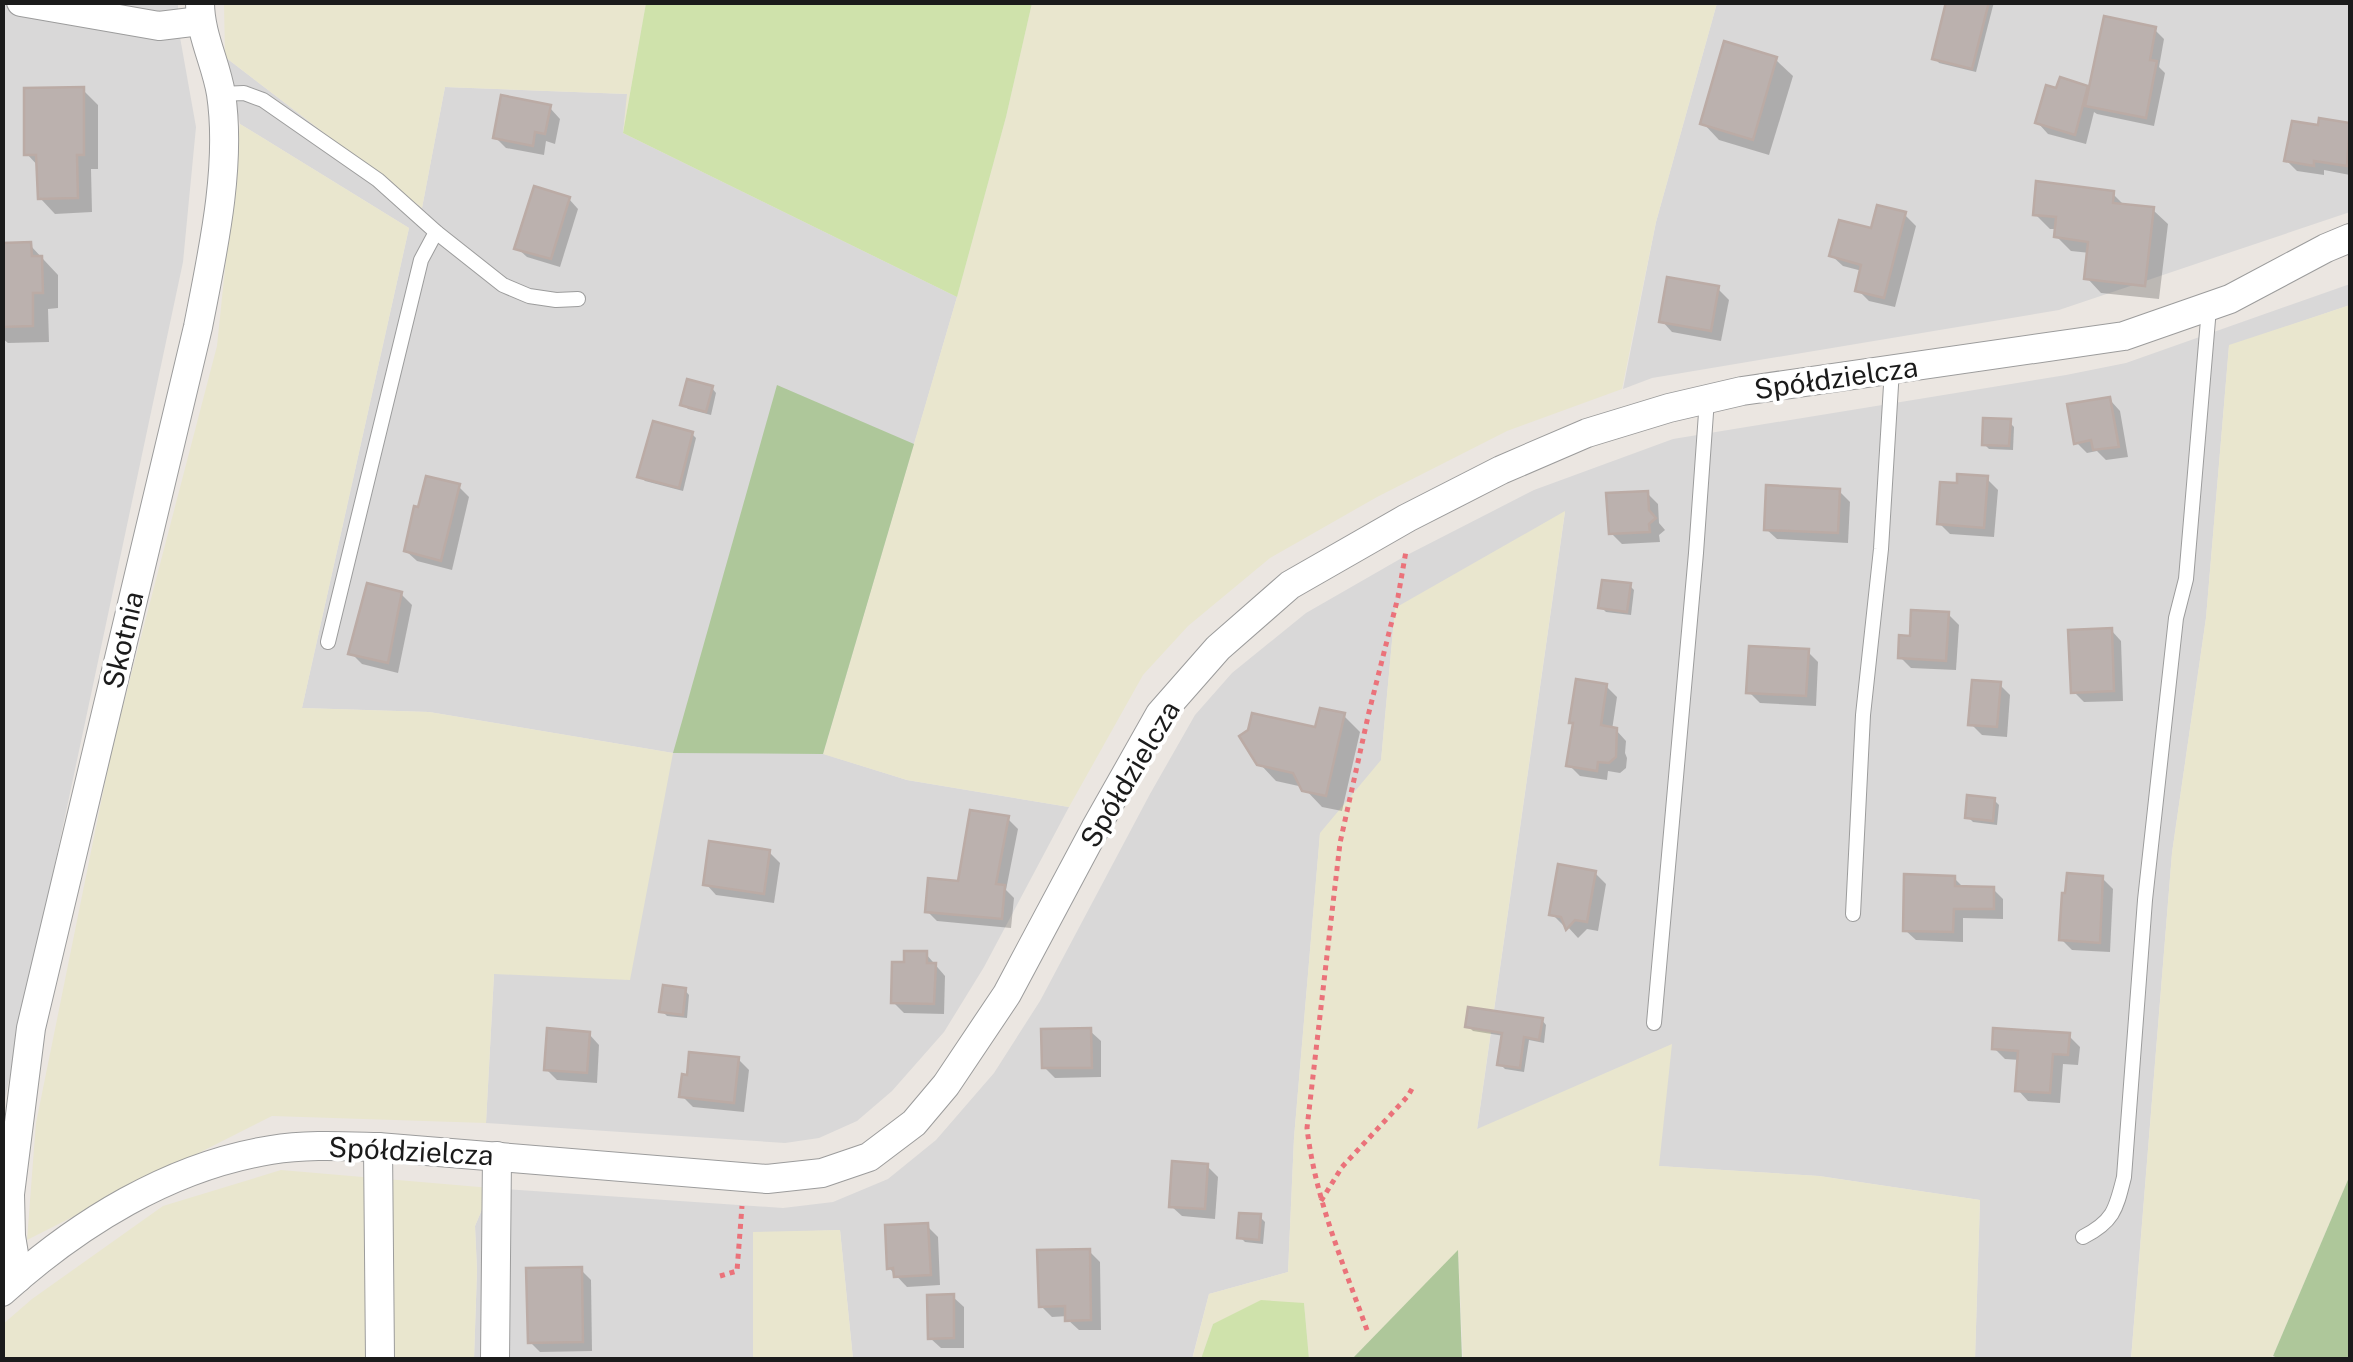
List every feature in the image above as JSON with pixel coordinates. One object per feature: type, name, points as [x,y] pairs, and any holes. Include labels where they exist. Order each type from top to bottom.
[{"type":"street","points":[[21,2],[159,26],[200,12]]},
{"type":"street","name":"Skotnia","points":[[10,1285],[10,1194],[30,1028],[198,327],[217,230],[223,155],[220,94],[200,12]]},
{"type":"street","name":"Spółdzielcza","points":[[10,1285],[65,1241],[118,1206],[182,1173],[268,1150],[378,1147],[744,1178],[822,1173],[868,1158],[914,1123],[946,1085],[1008,994],[1160,714],[1218,648],[1290,585],[1500,470],[1587,433],[1669,408],[1742,392],[2124,336],[2230,299],[2350,238]]},
{"type":"street","points":[[378,1147],[380,1360]]},
{"type":"street","points":[[494,1360],[498,1156]]},
{"type":"lane","points":[[220,94],[244,93],[263,100],[378,180],[504,285],[529,296],[578,299]]},
{"type":"lane","points":[[328,642],[421,260],[436,232]]},
{"type":"lane","points":[[2083,1237],[2104,1226],[2118,1203],[2124,1176],[2145,900],[2176,618],[2186,580],[2209,308]]},
{"type":"lane","points":[[1854,914],[1864,715],[1881,549],[1892,368]]},
{"type":"lane","points":[[1654,1023],[1706,399]]},
{"type":"path","points":[[1366,1330],[1322,1200],[1307,1128],[1340,843],[1398,597],[1407,518]]},
{"type":"path","points":[[1322,1200],[1342,1167],[1414,1085]]},
{"type":"path","points":[[720,1276],[736,1271],[744,1178]]},
{"type":"shaded area","points":[[3,3],[178,3],[178,26],[196,127],[183,262],[3,1108]]},
{"type":"shaded area","points":[[224,3],[646,3],[623,133],[627,94],[445,87],[422,208],[225,57]]},
{"type":"shaded area","points":[[1032,3],[1717,3],[1656,222],[1622,389],[1507,431],[1377,497],[1270,558],[1188,626],[1143,675],[1069,807],[907,780],[823,754],[957,297]]},
{"type":"shaded area","points":[[1717,3],[2350,3],[2350,212],[2059,310],[1652,378],[1623,389],[1656,222]]},
{"type":"shaded area","points":[[225,57],[422,208],[445,87],[628,94],[623,133],[957,297],[824,754],[907,780],[1069,807],[984,967],[944,1032],[892,1091],[857,1121],[819,1138],[785,1143],[486,1123],[494,974],[673,753],[429,712],[302,708],[409,228],[240,124]]},
{"type":"shaded area","points":[[240,124],[409,228],[302,708],[429,712],[673,753],[630,980],[494,974],[486,1123],[272,1116],[27,1240],[36,1123],[112,748],[217,346]]},
{"type":"shaded area","points":[[2350,284],[2350,305],[2229,346],[2206,618],[2172,853],[2131,1359],[1975,1359],[1980,1200],[1819,1176],[1658,1166],[1671,1045],[1477,1130],[1565,512],[1395,609],[1381,761],[1320,834],[1294,1138],[1288,1272],[1209,1294],[1192,1359],[853,1359],[840,1230],[753,1233],[753,1359],[474,1360],[475,1226],[491,1188],[783,1208],[833,1202],[888,1179],[936,1140],[994,1073],[1040,1001],[1195,715],[1232,673],[1306,613],[1407,555],[1534,490],[1673,439],[2126,363]]},
{"type":"shaded area","points":[[2350,305],[2350,1175],[2273,1356],[2265,1360],[2131,1360],[2172,853],[2206,618],[2229,345]]},
{"type":"shaded area","points":[[1565,511],[1477,1129],[1672,1044],[1659,1166],[1819,1176],[1980,1200],[1975,1359],[1463,1359],[1458,1251],[1352,1359],[1309,1359],[1304,1303],[1213,1324],[1201,1359],[1192,1360],[1209,1294],[1288,1272],[1294,1138],[1320,833],[1381,760],[1395,608]]},
{"type":"shaded area","points":[[281,1170],[491,1188],[475,1226],[474,1359],[3,1359],[2,1325],[32,1299],[163,1206]]},
{"type":"shaded area","points":[[840,1230],[853,1359],[753,1359],[753,1232]]},
{"type":"green space","points":[[646,3],[1032,3],[957,297],[623,133]]},
{"type":"green space","points":[[777,385],[914,444],[823,754],[673,753]]},
{"type":"green space","points":[[2350,1175],[2350,1359],[2280,1359],[2273,1356]]},
{"type":"green space","points":[[1458,1250],[1462,1359],[1352,1359]]},
{"type":"green space","points":[[1261,1300],[1304,1303],[1309,1359],[1201,1359],[1213,1324]]},
{"type":"building","points":[[1946,2],[1989,2],[1972,69],[1932,59]]},
{"type":"building","points":[[2104,16],[2156,27],[2150,60],[2157,61],[2146,118],[2085,106]]},
{"type":"building","points":[[1724,41],[1777,57],[1753,140],[1700,124]]},
{"type":"building","points":[[2060,77],[2088,86],[2075,135],[2035,123],[2046,85],[2056,88]]},
{"type":"building","points":[[84,87],[84,155],[77,155],[78,198],[38,199],[36,155],[24,155],[24,88]]},
{"type":"building","points":[[501,95],[551,105],[545,134],[535,132],[533,146],[493,138]]},
{"type":"building","points":[[2319,118],[2350,123],[2347,166],[2284,161],[2292,121],[2318,125]]},
{"type":"building","points":[[2036,181],[2114,191],[2113,203],[2154,207],[2145,286],[2084,279],[2088,242],[2054,237],[2056,217],[2033,215]]},
{"type":"building","points":[[534,186],[570,197],[551,259],[514,249]]},
{"type":"building","points":[[1877,205],[1906,212],[1884,298],[1855,291],[1861,265],[1829,256],[1839,220],[1871,228]]},
{"type":"building","points":[[31,242],[32,256],[42,256],[43,293],[33,293],[33,326],[2,327],[2,243]]},
{"type":"building","points":[[1667,277],[1719,286],[1711,331],[1659,322]]},
{"type":"building","points":[[687,379],[713,386],[706,412],[680,405]]},
{"type":"building","points":[[2110,397],[2119,447],[2093,450],[2091,440],[2074,444],[2067,404]]},
{"type":"building","points":[[1983,418],[2011,419],[2009,446],[1982,445]]},
{"type":"building","points":[[653,421],[693,432],[679,488],[637,477]]},
{"type":"building","points":[[1957,474],[1988,476],[1984,528],[1937,524],[1940,482],[1957,483]]},
{"type":"building","points":[[426,476],[460,484],[441,561],[404,551],[414,506],[418,507]]},
{"type":"building","points":[[1766,485],[1840,489],[1838,533],[1764,530]]},
{"type":"building","points":[[1648,491],[1649,510],[1656,518],[1649,524],[1650,532],[1609,534],[1606,493]]},
{"type":"building","points":[[1602,580],[1631,583],[1627,612],[1598,608]]},
{"type":"building","points":[[367,583],[402,592],[388,663],[348,654]]},
{"type":"building","points":[[1911,610],[1949,612],[1946,661],[1898,658],[1899,635],[1910,636]]},
{"type":"building","points":[[2112,628],[2114,691],[2071,693],[2068,630]]},
{"type":"building","points":[[1749,646],[1809,649],[1806,696],[1746,693]]},
{"type":"building","points":[[1576,679],[1607,684],[1601,725],[1617,728],[1616,757],[1609,763],[1598,762],[1597,771],[1566,766]]},
{"type":"building","points":[[1972,680],[2001,682],[1997,727],[1968,725]]},
{"type":"building","points":[[1320,708],[1345,713],[1326,796],[1302,791],[1293,773],[1257,765],[1239,736],[1248,730],[1252,713],[1315,727]]},
{"type":"building","points":[[1967,795],[1995,798],[1993,821],[1965,818]]},
{"type":"building","points":[[970,810],[1009,816],[996,884],[1005,885],[1002,919],[925,912],[928,878],[958,881]]},
{"type":"building","points":[[709,841],[770,850],[764,894],[703,885]]},
{"type":"building","points":[[1558,864],[1596,871],[1587,922],[1575,920],[1566,930],[1561,917],[1549,915]]},
{"type":"building","points":[[2067,873],[2103,876],[2100,943],[2059,940]]},
{"type":"building","points":[[1904,874],[1955,876],[1955,886],[1994,887],[1994,909],[1954,909],[1953,932],[1903,931]]},
{"type":"building","points":[[904,951],[927,951],[927,963],[936,963],[934,1004],[891,1003],[892,962],[904,962]]},
{"type":"building","points":[[663,985],[686,988],[683,1015],[659,1012]]},
{"type":"building","points":[[1468,1007],[1543,1018],[1539,1040],[1524,1037],[1520,1068],[1497,1065],[1502,1033],[1465,1027]]},
{"type":"building","points":[[547,1028],[590,1032],[587,1073],[544,1070]]},
{"type":"building","points":[[1091,1028],[1092,1068],[1042,1068],[1041,1029]]},
{"type":"building","points":[[1993,1028],[2070,1033],[2068,1055],[2053,1054],[2050,1093],[2015,1091],[2018,1051],[1992,1049]]},
{"type":"building","points":[[689,1052],[739,1057],[734,1103],[679,1097],[682,1074],[687,1075]]},
{"type":"building","points":[[1172,1161],[1208,1164],[1205,1209],[1169,1207]]},
{"type":"building","points":[[1239,1213],[1261,1214],[1259,1240],[1237,1238]]},
{"type":"building","points":[[928,1223],[931,1275],[894,1277],[893,1268],[887,1269],[885,1225]]},
{"type":"building","points":[[1090,1249],[1091,1320],[1065,1321],[1065,1306],[1039,1307],[1037,1250]]},
{"type":"building","points":[[582,1267],[583,1342],[528,1343],[526,1268]]},
{"type":"building","points":[[954,1294],[954,1338],[928,1339],[927,1295]]}]
